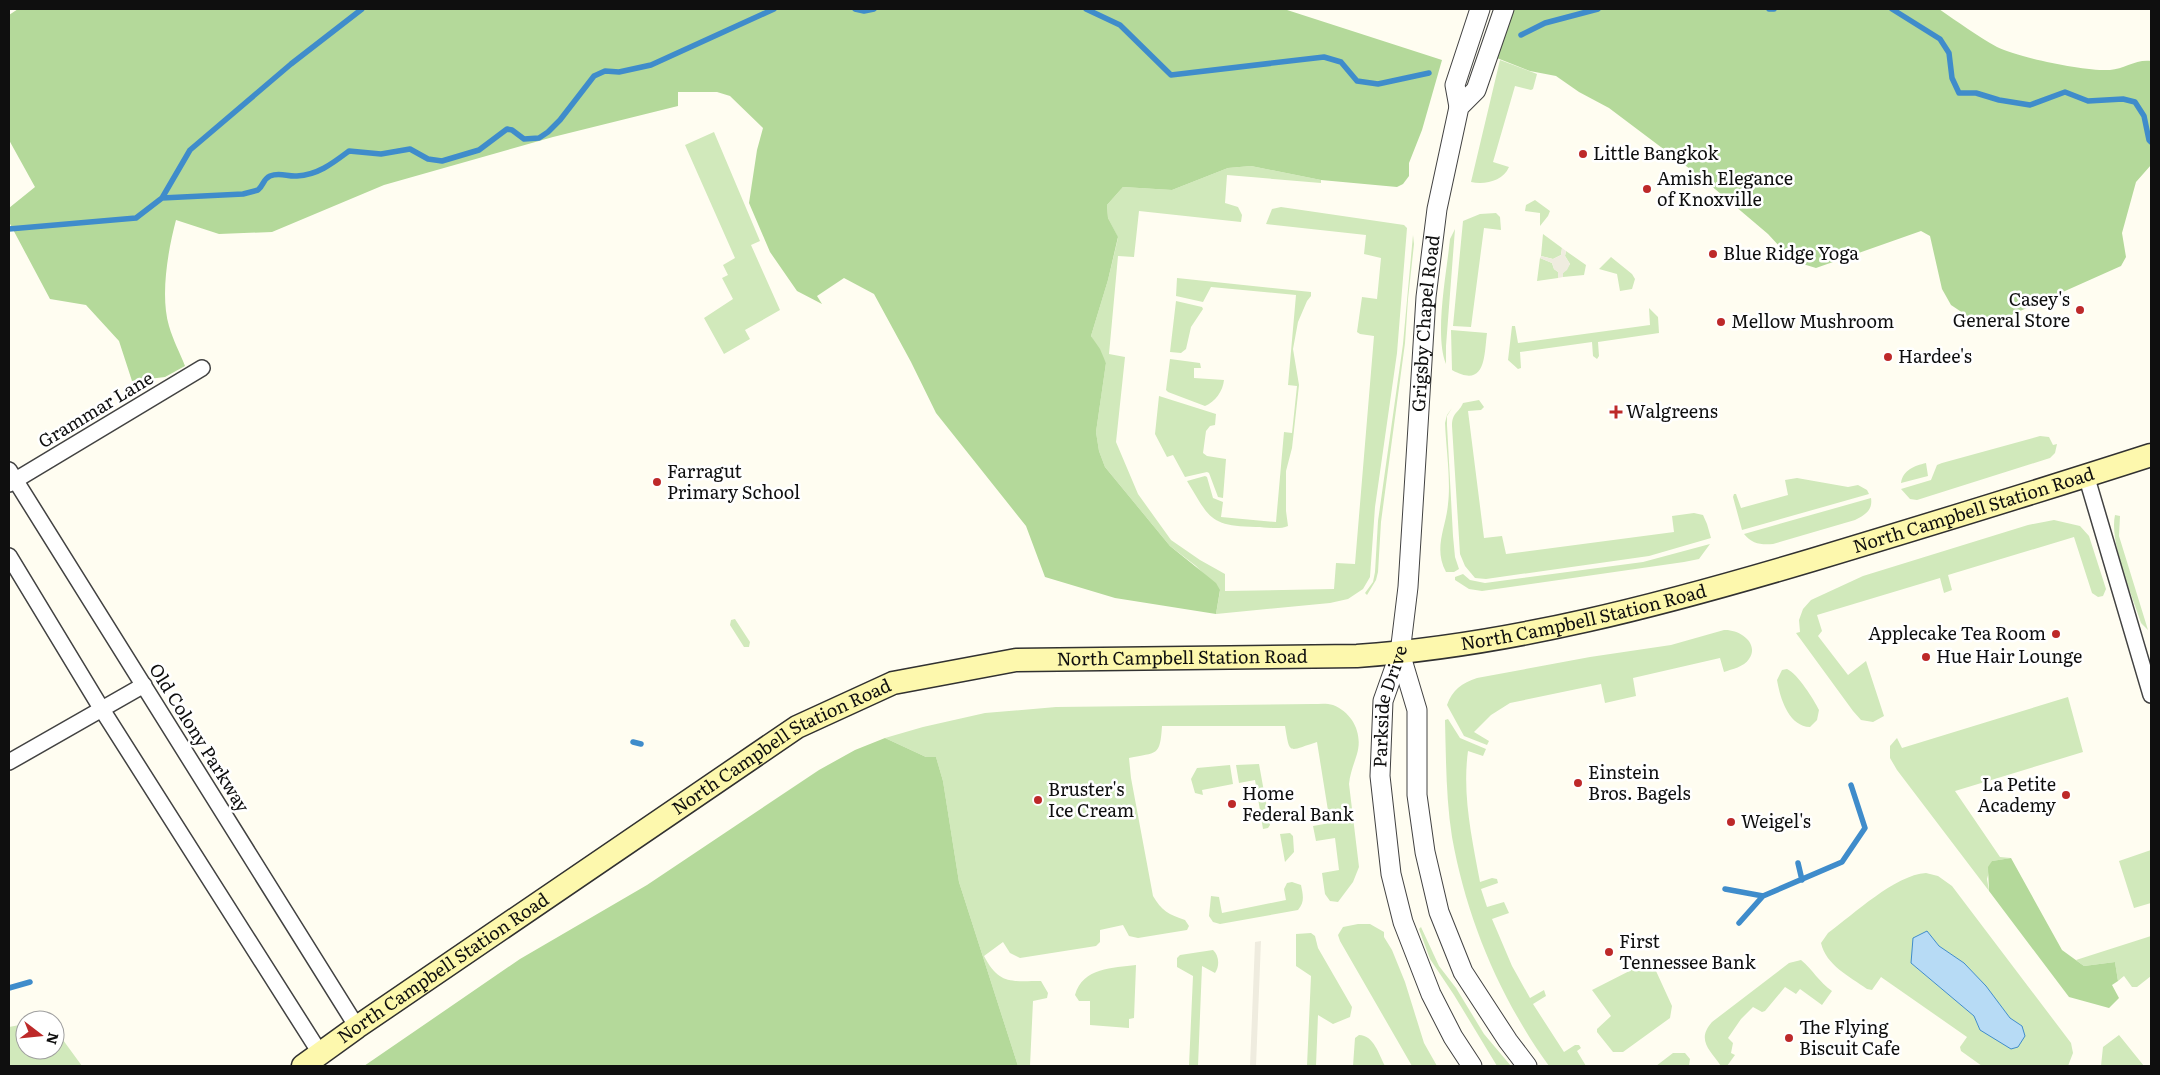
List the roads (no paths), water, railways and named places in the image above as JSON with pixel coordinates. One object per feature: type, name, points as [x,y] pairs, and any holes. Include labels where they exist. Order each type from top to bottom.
[{"type":"main road","name":"North Campbell Station Road","points":[[311,1060],[797,727],[893,683],[1016,660],[1347,656],[1400,653],[1515,635],[1651,605],[1846,550],[2151,455]]},
{"type":"street","points":[[1459,107],[1455,85],[1480,9]]},
{"type":"street","points":[[1459,107],[1476,90],[1504,9]]},
{"type":"street","name":"Grigsby Chapel Road","points":[[1400,653],[1408,587],[1426,297],[1437,209],[1459,107]]},
{"type":"street","name":"Grammar Lane","points":[[11,478],[202,368]]},
{"type":"street","points":[[2086,475],[2151,695]]},
{"type":"street","name":"Old Colony Parkway","points":[[11,478],[144,685],[357,1027]]},
{"type":"street","points":[[9,556],[102,708],[311,1060]]},
{"type":"street","name":"Parkside Drive","points":[[1400,653],[1382,701],[1380,776],[1391,874],[1403,922],[1432,994],[1453,1037],[1472,1066]]},
{"type":"street","name":"Parkside Drive","points":[[1400,653],[1417,710],[1417,795],[1425,852],[1439,912],[1463,972],[1508,1041],[1527,1066]]},
{"type":"street","points":[[9,762],[144,685]]},
{"type":"water","points":[[1927,931],[1939,946],[1964,963],[1986,986],[2010,1018],[2022,1026],[2025,1036],[2018,1047],[2011,1049],[1980,1030],[1974,1016],[1911,963],[1913,938]]},
{"type":"waterway","points":[[9,229],[136,218],[162,198],[190,150],[291,64],[362,9]]},
{"type":"waterway","points":[[162,198],[243,194],[258,190],[270,176],[277,174],[297,176],[318,171],[349,151],[381,154],[410,149],[428,159],[442,161],[479,150],[507,129],[512,130],[524,139],[539,138],[560,120],[594,76],[605,71],[619,72],[651,65],[774,9]]},
{"type":"waterway","points":[[855,9],[864,11],[874,9]]},
{"type":"waterway","points":[[1086,9],[1120,25],[1171,75],[1324,57],[1341,62],[1357,81],[1378,84],[1429,73]]},
{"type":"waterway","points":[[1521,35],[1545,23],[1598,9]]},
{"type":"waterway","points":[[1769,9],[1774,9]]},
{"type":"waterway","points":[[1892,9],[1940,39],[1949,53],[1952,78],[1959,93],[1976,93],[1999,100],[2030,105],[2065,92],[2088,101],[2123,99],[2135,102],[2144,116],[2151,142]]},
{"type":"waterway","points":[[633,742],[641,744]]},
{"type":"waterway","points":[[1739,923],[1763,896],[1842,862],[1865,828],[1851,785]]},
{"type":"waterway","points":[[1798,863],[1802,880]]},
{"type":"waterway","points":[[1725,889],[1763,896]]},
{"type":"waterway","points":[[9,988],[30,982]]},
{"type":"place","name":"Little Bangkok","points":[[1583,154]]},
{"type":"place","name":"Amish Elegance of Knoxville","points":[[1647,189]]},
{"type":"place","name":"Blue Ridge Yoga","points":[[1713,254]]},
{"type":"place","name":"Casey's General Store","points":[[2080,310]]},
{"type":"place","name":"Mellow Mushroom","points":[[1721,322]]},
{"type":"place","name":"Hardee's","points":[[1888,357]]},
{"type":"place","name":"Walgreens","points":[[1616,412]]},
{"type":"place","name":"Farragut Primary School","points":[[657,482]]},
{"type":"place","name":"Applecake Tea Room","points":[[2056,634]]},
{"type":"place","name":"Hue Hair Lounge","points":[[1926,657]]},
{"type":"place","name":"Einstein Bros. Bagels","points":[[1578,783]]},
{"type":"place","name":"La Petite Academy","points":[[2066,795]]},
{"type":"place","name":"Bruster's Ice Cream","points":[[1038,800]]},
{"type":"place","name":"Home Federal Bank","points":[[1232,804]]},
{"type":"place","name":"Weigel's","points":[[1731,822]]},
{"type":"place","name":"First Tennessee Bank","points":[[1609,952]]},
{"type":"place","name":"The Flying Biscuit Cafe","points":[[1789,1038]]}]
